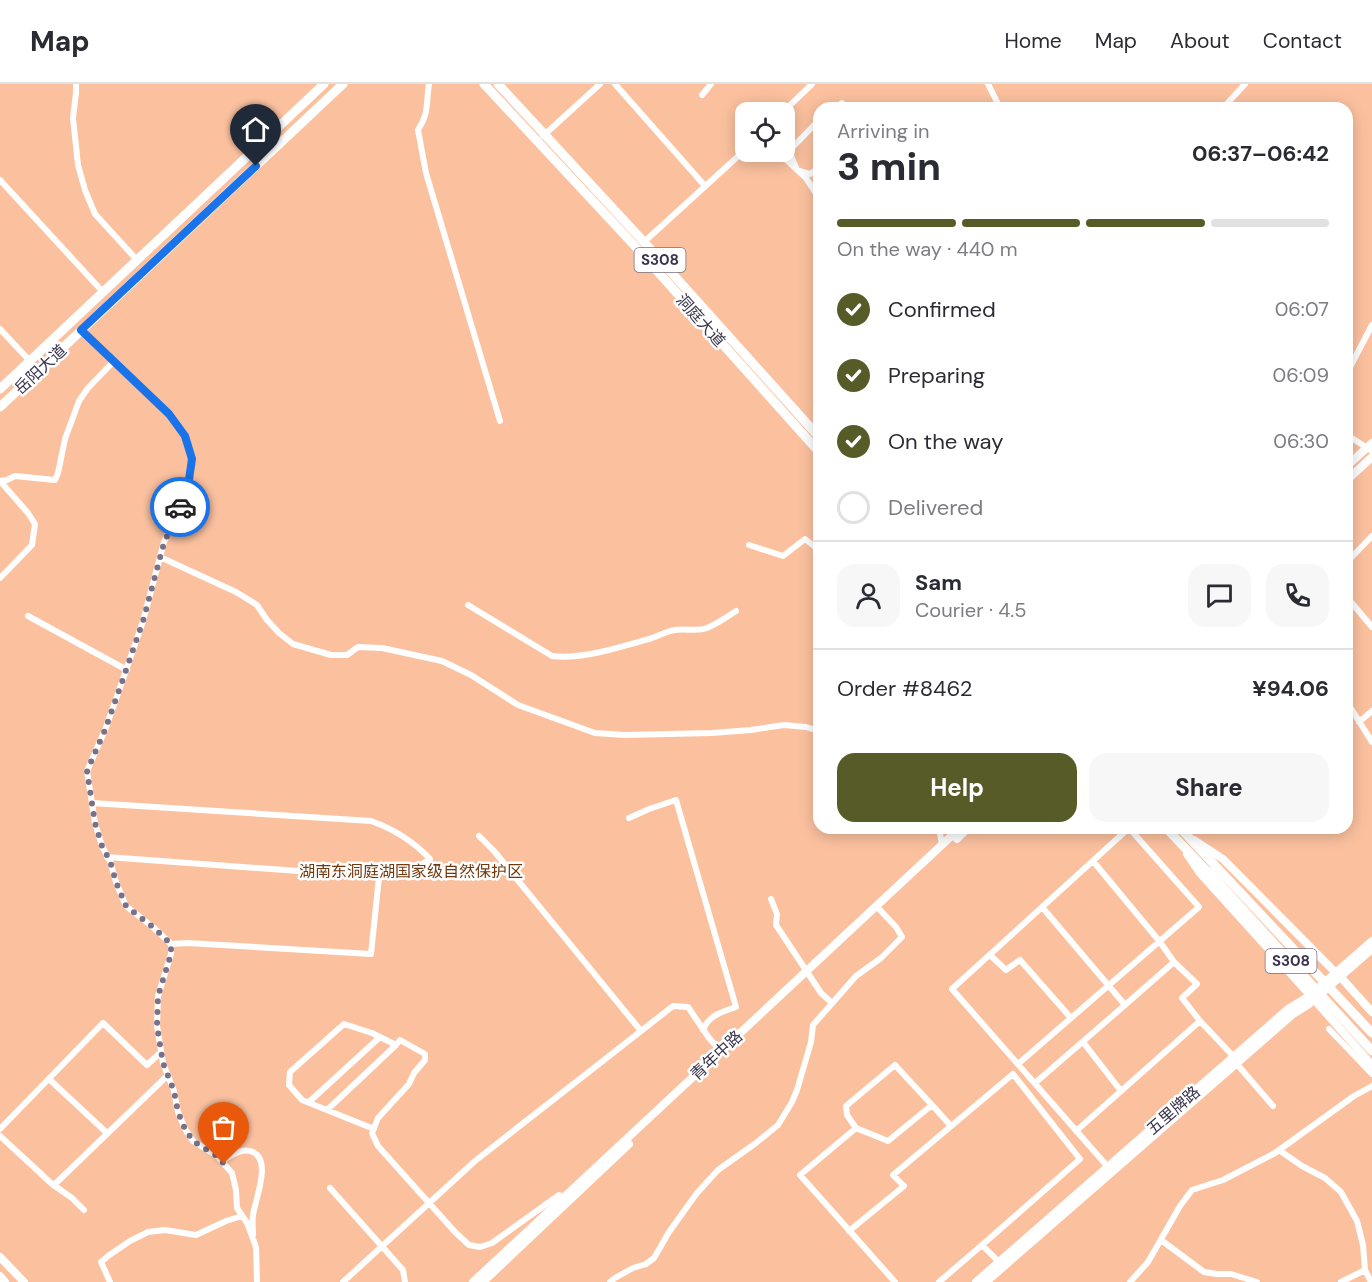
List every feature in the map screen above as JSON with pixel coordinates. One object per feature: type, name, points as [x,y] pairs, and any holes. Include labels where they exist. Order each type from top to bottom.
[{"type":"main road","name":"岳阳大道","points":[[0,389],[324,84]]},
{"type":"main road","name":"岳阳大道","points":[[0,407],[343,84]]},
{"type":"main road","name":"洞庭大道","points":[[484,84],[644,242],[813,430]]},
{"type":"main road","name":"洞庭大道","points":[[498,84],[541,138],[633,244],[813,445]]},
{"type":"main road","points":[[1353,461],[1370,447]]},
{"type":"main road","points":[[1353,475],[1372,458]]},
{"type":"main road","name":"青年中路","points":[[473,1282],[808,974],[954,834]]},
{"type":"main road","points":[[483,1282],[808,974],[962,834]]},
{"type":"main road","name":"S308","points":[[1172,834],[1372,1051]]},
{"type":"main road","name":"S308","points":[[1186,834],[1372,1033]]},
{"type":"main road","points":[[1187,834],[1222,860],[1338,975]]},
{"type":"main road","points":[[1181,844],[1200,873],[1311,997]]},
{"type":"main road","name":"五里牌路","points":[[1338,975],[1372,941]]},
{"type":"main road","name":"五里牌路","points":[[976,1282],[1235,1060],[1372,950]]},
{"type":"main road","name":"五里牌路","points":[[986,1282],[1235,1060],[1288,1009],[1311,997]]},
{"type":"main road","points":[[0,1257],[24,1282]]},
{"type":"main road","points":[[0,1276],[5,1282]]},
{"type":"street","points":[[76,84],[73,118],[78,165],[85,190],[95,214],[137,260]]},
{"type":"street","points":[[429,84],[427,109],[424,121],[418,130],[426,173],[500,421]]},
{"type":"street","points":[[541,138],[600,84]]},
{"type":"street","points":[[615,84],[705,186]]},
{"type":"street","points":[[702,95],[711,84]]},
{"type":"street","points":[[793,102],[812,84]]},
{"type":"street","points":[[988,84],[997,102]]},
{"type":"street","points":[[1228,102],[1245,84]]},
{"type":"street","points":[[813,126],[789,152],[798,170],[810,174],[813,172]]},
{"type":"street","points":[[644,242],[735,159]]},
{"type":"street","points":[[789,162],[806,178],[813,189]]},
{"type":"street","points":[[0,180],[103,292]]},
{"type":"street","points":[[1353,361],[1372,325]]},
{"type":"street","points":[[0,329],[30,361]]},
{"type":"street","points":[[81,330],[169,414],[185,436],[192,459],[187,493],[164,543],[127,670],[87,771],[102,846],[126,906],[171,944],[188,943],[371,954],[379,877]]},
{"type":"street","points":[[0,481],[15,476],[55,480],[65,439],[79,401],[114,361]]},
{"type":"street","points":[[1353,438],[1370,447]]},
{"type":"street","points":[[0,481],[35,524],[32,545],[0,578]]},
{"type":"street","points":[[1353,556],[1372,536]]},
{"type":"street","points":[[749,545],[783,556],[805,539],[813,545]]},
{"type":"street","points":[[160,557],[236,592],[258,605],[267,620],[293,644],[331,655],[347,655],[358,646],[382,648],[442,660],[471,675],[518,705],[594,733],[625,735],[712,733],[784,725],[813,730]]},
{"type":"street","points":[[468,605],[552,656],[559,657],[584,655],[614,648],[674,630],[688,631],[707,628],[736,611]]},
{"type":"street","points":[[1353,607],[1372,627]]},
{"type":"street","points":[[28,616],[127,670]]},
{"type":"street","points":[[1359,722],[1372,711]]},
{"type":"street","points":[[1353,712],[1372,741]]},
{"type":"street","points":[[629,819],[676,800],[736,1007],[713,1015],[704,1030]]},
{"type":"street","points":[[92,803],[371,821],[396,831],[410,840],[430,859],[409,871],[379,877],[107,856]]},
{"type":"street","points":[[940,834],[942,845]]},
{"type":"street","points":[[1108,1167],[952,989],[1122,834]]},
{"type":"street","points":[[1018,1064],[1198,907],[1134,834]]},
{"type":"street","points":[[479,836],[494,851],[641,1031]]},
{"type":"street","points":[[1093,861],[1174,962],[1197,984],[1182,998],[1274,1106]]},
{"type":"street","points":[[771,899],[777,914],[776,925],[820,993],[832,1003]]},
{"type":"street","points":[[1042,907],[1125,1005]]},
{"type":"street","points":[[610,1282],[654,1258],[669,1232],[697,1193],[718,1170],[778,1125],[797,1090],[811,1042],[813,1025],[856,976],[881,958],[902,937],[880,910]]},
{"type":"street","points":[[171,944],[171,954],[158,996],[157,1026],[163,1063],[185,1129],[193,1141],[217,1156],[232,1173],[237,1208],[247,1223],[256,1247],[257,1282]]},
{"type":"street","points":[[990,955],[1006,970],[1020,960],[1071,1017]]},
{"type":"street","points":[[1035,1083],[1174,962]]},
{"type":"street","points":[[1338,975],[1372,1012]]},
{"type":"street","points":[[1311,997],[1372,1065]]},
{"type":"street","points":[[343,1282],[475,1161],[673,1006],[688,1006],[717,1047]]},
{"type":"street","points":[[1076,1131],[1200,1021]]},
{"type":"street","points":[[0,1129],[103,1023],[147,1065],[161,1052]]},
{"type":"street","points":[[374,1129],[302,1100],[289,1085],[290,1072],[344,1024],[396,1045]]},
{"type":"street","points":[[1329,1029],[1372,1074]]},
{"type":"street","points":[[309,1102],[380,1037]]},
{"type":"street","points":[[327,1110],[400,1040],[425,1054],[425,1060],[414,1073],[409,1084],[378,1118],[372,1133],[378,1146],[454,1232],[469,1245],[480,1247],[492,1243],[559,1195],[564,1197]]},
{"type":"street","points":[[1083,1042],[1121,1091]]},
{"type":"street","points":[[932,1105],[888,1141],[856,1128],[847,1115],[846,1106],[895,1065],[932,1105],[951,1126]]},
{"type":"street","points":[[849,1231],[904,1186],[893,1175],[1013,1074],[1080,1160],[939,1282]]},
{"type":"street","points":[[54,1185],[168,1075]]},
{"type":"street","points":[[49,1079],[107,1133]]},
{"type":"street","points":[[1130,1282],[1148,1262],[1179,1206],[1191,1190],[1223,1180],[1279,1150],[1372,1086]]},
{"type":"street","points":[[856,1128],[800,1175],[895,1282]]},
{"type":"street","points":[[0,1136],[84,1210]]},
{"type":"street","points":[[222,1161],[234,1153],[247,1150],[256,1154],[262,1162],[258,1196],[252,1216],[254,1241]]},
{"type":"street","points":[[1279,1150],[1325,1178],[1341,1192],[1357,1221],[1365,1270],[1371,1282]]},
{"type":"street","points":[[330,1188],[403,1270],[405,1282]]},
{"type":"street","points":[[110,1282],[101,1262],[130,1240],[148,1232],[165,1230],[196,1235],[242,1216]]},
{"type":"street","points":[[1161,1240],[1204,1272],[1231,1274],[1257,1282]]},
{"type":"street","points":[[982,1245],[999,1262]]},
{"type":"street","points":[[1341,1282],[1365,1270]]},
{"type":"green space","name":"湖南东洞庭湖国家级自然保护区","points":[[0,84],[1372,84],[1372,1282],[0,1282]]},
{"type":"way so far","points":[[180,507],[164,543],[143,621],[123,679],[105,730],[87,771],[95,823],[126,906],[171,944],[171,954],[158,996],[157,1026],[163,1063],[174,1091],[178,1112],[193,1141],[217,1156],[224,1164]]},
{"type":"route","points":[[180,507],[187,493],[192,459],[185,436],[169,414],[81,330],[256,166]]}]
